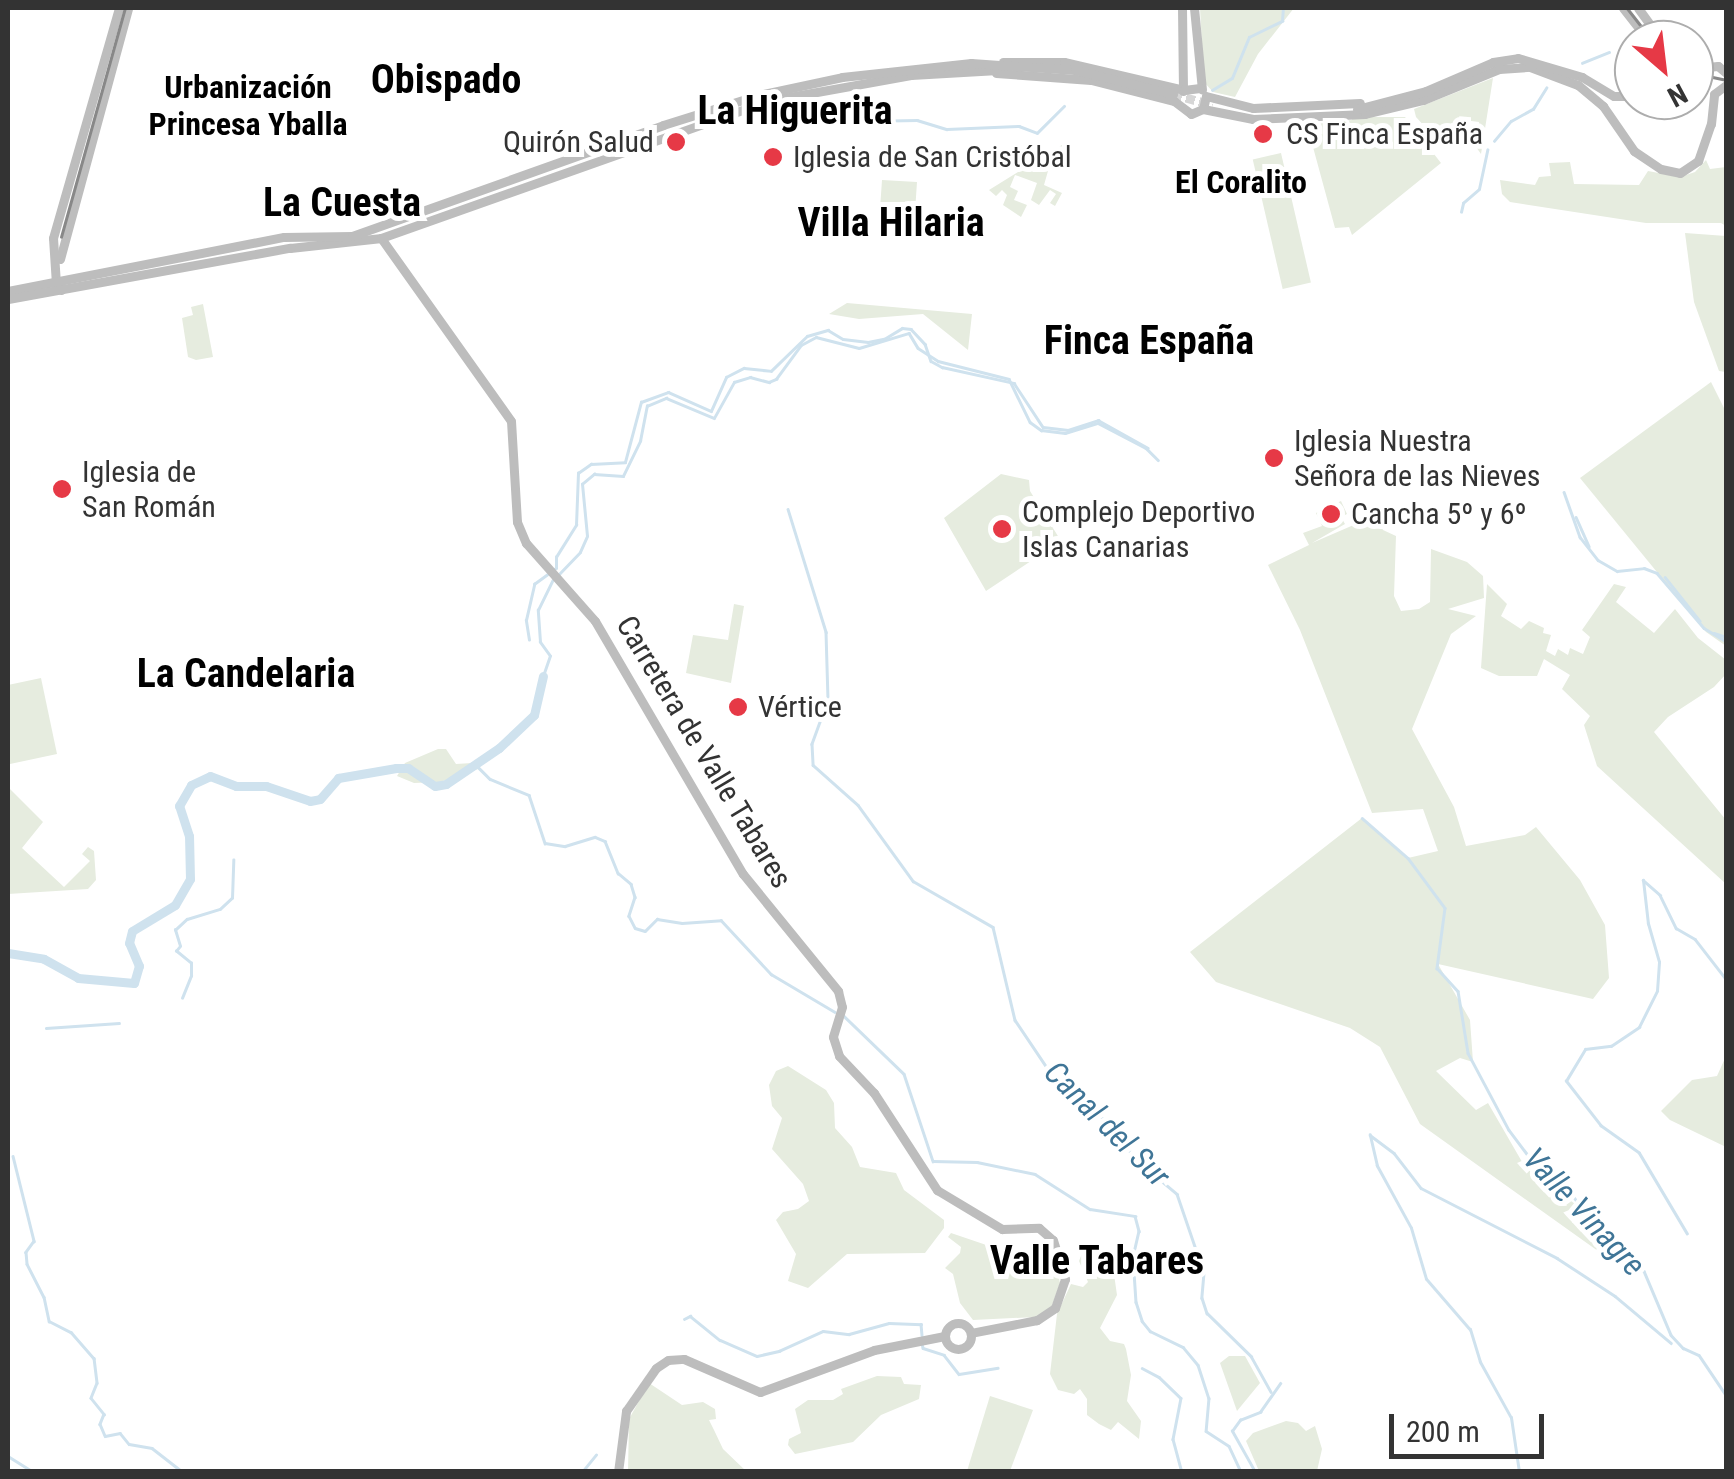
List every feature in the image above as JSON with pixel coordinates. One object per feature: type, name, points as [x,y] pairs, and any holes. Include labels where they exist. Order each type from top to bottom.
[{"type":"main road","points":[[63,284],[57,246],[119,8]]},
{"type":"main road","points":[[57,246],[128,8]]},
{"type":"main road","points":[[1182,8],[1179,96],[1188,113],[1206,100],[1256,112],[1357,109],[1397,103],[1492,62],[1518,58],[1582,77],[1611,94]]},
{"type":"main road","points":[[1194,8],[1206,100]]},
{"type":"main road","points":[[1206,100],[1244,118],[1301,120],[1397,103],[1508,66],[1546,73],[1594,96],[1634,151],[1661,169],[1680,173],[1698,161],[1711,120]]},
{"type":"main road","points":[[8,291],[285,243],[343,246],[759,96],[967,67],[1016,67],[1075,70],[1179,96]]},
{"type":"main road","points":[[967,67],[1071,76],[1235,105],[1316,108],[1397,103]]},
{"type":"main road","points":[[1714,94],[1726,87]]},
{"type":"main road","points":[[1603,106],[1611,94]]},
{"type":"main road","points":[[1594,96],[1614,94]]},
{"type":"main road","name":"Carretera de Valle Tabares","points":[[379,234],[512,421],[517,522],[526,543],[595,621],[743,874],[838,991],[842,1007],[833,1037],[839,1056],[874,1093],[937,1190],[1002,1228],[1044,1230],[1053,1240],[1065,1279],[1060,1302],[1046,1316],[972,1333]]},
{"type":"main road","points":[[8,299],[63,284]]},
{"type":"main road","points":[[618,1472],[626,1411],[656,1368],[668,1360],[684,1359],[760,1392],[874,1350],[945,1336],[957,1322],[966,1324],[972,1333],[969,1344],[960,1349],[948,1345],[945,1336]]},
{"type":"shaded area","points":[[1200,8],[1294,8],[1258,54],[1235,97],[1213,92],[1204,82]]},
{"type":"shaded area","points":[[1493,78],[1481,154],[1476,147],[1479,122],[1456,119],[1466,133],[1445,149],[1416,117],[1414,109]]},
{"type":"shaded area","points":[[1352,117],[1405,117],[1441,163],[1352,235],[1349,227],[1335,228],[1307,125]]},
{"type":"shaded area","points":[[1070,140],[1057,163],[1048,163],[1044,168],[1048,171],[1044,185],[1062,193],[1055,206],[1050,203],[1056,194],[1050,190],[1039,205],[1031,200],[1037,183],[1015,175],[1010,187],[1018,191],[1014,200],[1027,205],[1021,217],[1003,205],[1007,195],[1002,190],[996,196],[989,190]]},
{"type":"shaded area","points":[[1281,153],[1311,283],[1283,289],[1253,160]]},
{"type":"shaded area","points":[[1706,160],[1710,169],[1726,167],[1726,226],[1646,223],[1510,202],[1502,194],[1500,180],[1535,185],[1539,177],[1551,176],[1549,163],[1570,162],[1574,184],[1639,185],[1648,171],[1680,177],[1695,172]]},
{"type":"shaded area","points":[[882,180],[917,182],[915,212],[890,214],[890,210],[880,209]]},
{"type":"shaded area","points":[[1685,233],[1726,236],[1726,372],[1719,371],[1694,302]]},
{"type":"shaded area","points":[[847,303],[972,314],[968,350],[923,314],[859,319],[829,314]]},
{"type":"shaded area","points":[[203,304],[213,357],[196,360],[188,357],[182,318],[193,315],[191,307]]},
{"type":"shaded area","points":[[1711,382],[1726,412],[1726,646],[1706,632],[1580,478]]},
{"type":"shaded area","name":"Complejo Deportivo Islas Canarias","points":[[1001,474],[1029,480],[1030,491],[1061,541],[986,591],[944,518]]},
{"type":"shaded area","points":[[1341,501],[1347,514],[1341,517],[1345,524],[1312,543],[1386,511],[1379,522],[1383,530],[1396,536],[1394,596],[1401,611],[1419,609],[1430,602],[1431,549],[1467,562],[1483,576],[1484,598],[1448,609],[1476,616],[1451,634],[1412,729],[1454,807],[1466,846],[1525,835],[1536,827],[1580,880],[1605,925],[1609,978],[1593,999],[1438,964],[1470,1020],[1473,1062],[1460,1058],[1436,1071],[1476,1110],[1488,1103],[1525,1167],[1613,1232],[1605,1256],[1420,1124],[1380,1047],[1350,1028],[1216,982],[1190,952],[1362,818],[1408,858],[1438,851],[1423,809],[1372,813],[1300,630],[1268,565],[1309,545],[1303,533],[1322,526],[1316,513]]},
{"type":"shaded area","points":[[1487,584],[1507,604],[1501,616],[1521,629],[1529,621],[1544,628],[1543,633],[1551,635],[1546,651],[1555,656],[1558,649],[1568,655],[1570,648],[1583,654],[1590,637],[1582,630],[1614,584],[1626,587],[1616,602],[1654,633],[1675,609],[1698,638],[1726,660],[1726,674],[1714,687],[1668,717],[1654,732],[1726,820],[1726,884],[1597,766],[1584,725],[1590,716],[1562,689],[1570,675],[1544,659],[1537,676],[1499,676],[1481,668]]},
{"type":"shaded area","points":[[734,604],[744,606],[731,683],[686,673],[693,635],[728,640]]},
{"type":"shaded area","points":[[41,678],[57,754],[10,764],[8,685]]},
{"type":"shaded area","points":[[446,749],[456,764],[472,763],[478,769],[440,782],[414,783],[397,776],[405,763]]},
{"type":"shaded area","points":[[8,787],[43,822],[22,848],[64,887],[90,861],[82,854],[88,847],[94,851],[96,880],[88,889],[8,894]]},
{"type":"shaded area","points":[[1726,1056],[1726,1147],[1670,1120],[1661,1111],[1692,1080],[1717,1076]]},
{"type":"shaded area","points":[[788,1066],[826,1090],[834,1103],[835,1128],[852,1147],[860,1167],[896,1173],[904,1190],[944,1220],[944,1228],[925,1253],[847,1254],[808,1288],[788,1281],[796,1254],[776,1220],[783,1212],[798,1209],[809,1201],[803,1184],[772,1149],[782,1118],[772,1106],[769,1085],[776,1071]]},
{"type":"shaded area","points":[[951,1233],[1057,1269],[1060,1283],[1051,1308],[1036,1317],[973,1320],[960,1303],[953,1274],[945,1268],[960,1253],[961,1247],[948,1237]]},
{"type":"shaded area","points":[[1092,1248],[1103,1252],[1113,1267],[1117,1295],[1100,1328],[1110,1341],[1124,1344],[1126,1349],[1131,1375],[1127,1401],[1141,1421],[1139,1439],[1118,1422],[1111,1430],[1099,1424],[1087,1415],[1087,1399],[1080,1389],[1074,1394],[1058,1390],[1050,1374],[1057,1314],[1071,1284],[1083,1287],[1088,1282],[1079,1261],[1083,1251]]},
{"type":"shaded area","points":[[1229,1356],[1245,1356],[1260,1383],[1237,1411],[1220,1363]]},
{"type":"shaded area","points":[[877,1376],[901,1377],[904,1384],[921,1385],[919,1399],[881,1415],[853,1442],[795,1454],[788,1445],[789,1439],[801,1433],[795,1409],[808,1400],[833,1400],[843,1394],[841,1389]]},
{"type":"shaded area","points":[[649,1383],[682,1405],[703,1402],[715,1409],[716,1419],[709,1420],[723,1449],[746,1471],[628,1472],[629,1419]]},
{"type":"shaded area","points":[[990,1396],[1033,1410],[1010,1471],[967,1471]]},
{"type":"shaded area","points":[[1286,1421],[1298,1423],[1306,1431],[1315,1426],[1322,1449],[1317,1471],[1259,1471],[1246,1441],[1253,1433]]},
{"type":"waterway","points":[[1212,90],[1232,78],[1249,37],[1282,21],[1283,8]]},
{"type":"waterway","points":[[1582,63],[1609,52]]},
{"type":"waterway","points":[[1494,141],[1511,121],[1533,109],[1546,88]]},
{"type":"waterway","points":[[841,117],[861,121],[917,120],[947,129],[1019,126],[1037,133],[1064,106]]},
{"type":"waterway","points":[[794,129],[811,121]]},
{"type":"waterway","points":[[1461,212],[1463,203],[1479,189],[1487,150]]},
{"type":"waterway","points":[[529,640],[526,620],[534,584],[556,568],[556,557],[576,525],[578,473],[591,464],[625,462],[641,402],[668,392],[711,411],[726,377],[744,368],[771,371],[807,336],[828,330],[843,339],[868,342],[884,339],[902,328],[911,329],[925,344],[931,361],[942,367],[1014,383],[1043,427],[1068,430],[1098,420],[1148,448]]},
{"type":"waterway","points":[[559,574],[580,552],[587,536],[582,484],[594,474],[623,476],[640,441],[647,406],[666,398],[714,418],[734,382],[750,377],[769,382],[776,379],[801,345],[816,337],[859,348],[909,333],[918,348],[938,361],[1009,379],[1030,422],[1041,430],[1065,433],[1098,423],[1146,448],[1158,460]]},
{"type":"waterway","points":[[1564,492],[1580,537],[1598,560],[1617,571],[1644,568],[1657,573],[1704,628],[1726,641]]},
{"type":"waterway","name":"Canal del Sur","points":[[788,509],[826,632],[828,700],[812,744],[813,765],[858,805],[913,881],[993,927],[1015,1020],[1056,1081],[1099,1114],[1139,1162],[1177,1194],[1204,1273],[1202,1298],[1207,1313],[1251,1356],[1271,1392]]},
{"type":"waterway","points":[[1576,517],[1589,546]]},
{"type":"waterway","points":[[1665,577],[1700,621]]},
{"type":"waterway","points":[[543,676],[550,656],[540,642],[538,610],[553,579]]},
{"type":"waterway","points":[[1714,633],[1726,637]]},
{"type":"waterway","points":[[8,953],[44,959],[78,978],[134,983],[139,966],[129,943],[132,931],[175,905],[190,879],[189,836],[179,806],[191,785],[210,776],[236,786],[266,786],[310,801],[320,799],[338,778],[396,768],[408,768],[435,786],[446,784],[499,748],[534,715],[543,676]]},
{"type":"waterway","name":"Valle Tabares","points":[[475,764],[490,779],[529,795],[545,843],[565,846],[595,837],[605,841],[618,873],[631,884],[635,897],[629,916],[635,928],[645,931],[657,919],[682,923],[721,920],[771,974],[835,1012]]},
{"type":"waterway","name":"Valle Vinagre","points":[[1362,818],[1408,858],[1445,908],[1437,968],[1458,991],[1468,1053],[1509,1130],[1527,1154],[1567,1188],[1590,1219],[1605,1224],[1628,1264],[1644,1271],[1671,1335],[1683,1348],[1699,1355],[1726,1395]]},
{"type":"waterway","points":[[182,998],[191,976],[191,963],[176,951],[180,946],[175,930],[187,919],[220,909],[232,898],[233,860]]},
{"type":"waterway","points":[[1687,1234],[1639,1153],[1601,1126],[1566,1081],[1585,1049],[1611,1046],[1639,1027],[1657,991],[1659,962],[1648,924],[1643,880],[1660,895],[1676,928],[1695,939],[1726,979]]},
{"type":"waterway","name":"Valle Tabares","points":[[844,1016],[904,1074],[933,1161],[977,1162],[1035,1174],[1090,1209],[1135,1216],[1139,1231],[1133,1257],[1136,1302],[1142,1321],[1150,1331],[1183,1347],[1198,1365],[1209,1398],[1206,1431],[1229,1446],[1241,1472]]},
{"type":"waterway","points":[[46,1028],[119,1023]]},
{"type":"waterway","points":[[1519,1472],[1511,1418],[1480,1362],[1470,1330],[1426,1279],[1411,1228],[1377,1166],[1370,1135],[1394,1153],[1421,1188],[1557,1258],[1615,1296],[1671,1343]]},
{"type":"waterway","points":[[13,1156],[34,1241],[26,1252],[27,1264],[44,1297],[49,1321],[71,1332],[94,1358],[97,1383],[91,1398],[104,1414],[100,1424],[105,1436],[120,1433],[129,1444],[152,1448],[183,1472]]},
{"type":"waterway","points":[[684,1319],[690,1316],[720,1340],[757,1356],[779,1351],[823,1331],[849,1334],[889,1323],[921,1324],[922,1335]]},
{"type":"waterway","points":[[922,1343],[923,1348],[944,1355],[959,1374],[998,1368]]},
{"type":"waterway","points":[[8,1344],[8,1358]]},
{"type":"waterway","points":[[1142,1368],[1159,1377],[1181,1398],[1173,1439],[1182,1472]]},
{"type":"waterway","points":[[1255,1472],[1232,1431],[1240,1420],[1260,1412],[1280,1383]]},
{"type":"waterway","points":[[582,1472],[596,1455]]},
{"type":"waterway","points":[[8,1456],[34,1472]]},
{"type":"tunnel","points":[[1173,94],[1213,105]]},
{"type":"tram line","points":[[61,237],[125,8]]},
{"type":"tram line","points":[[1627,8],[1636,20]]},
{"type":"tram line","points":[[1714,77],[1726,80]]},
{"type":"place","name":"CS Finca España","points":[[1263,134]]},
{"type":"place","name":"Quirón Salud","points":[[676,142]]},
{"type":"place","name":"Iglesia de San Cristóbal","points":[[773,157]]},
{"type":"place","name":"Iglesia Nuestra Señora de las Nieves","points":[[1274,458]]},
{"type":"place","name":"Iglesia de San Román","points":[[62,489]]},
{"type":"place","name":"Cancha 5º y 6º","points":[[1331,514]]},
{"type":"place","name":"Complejo Deportivo Islas Canarias","points":[[1002,529]]},
{"type":"place","name":"Vértice","points":[[738,707]]},
{"type":"district","name":"Obispado","points":[[446,80]]},
{"type":"district","name":"Urbanización Princesa Yballa","points":[[248,106]]},
{"type":"district","name":"La Higuerita","points":[[795,111]]},
{"type":"district","name":"El Coralito","points":[[1241,182]]},
{"type":"district","name":"La Cuesta","points":[[342,203]]},
{"type":"district","name":"Villa Hilaria","points":[[891,223]]},
{"type":"district","name":"Finca España","points":[[1149,341]]},
{"type":"district","name":"La Candelaria","points":[[246,674]]},
{"type":"district","name":"Valle Tabares","points":[[1097,1261]]}]
